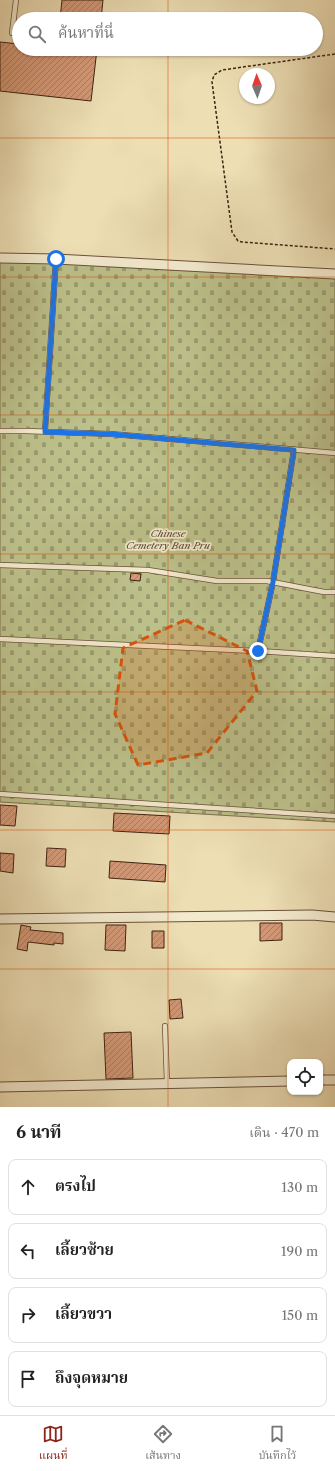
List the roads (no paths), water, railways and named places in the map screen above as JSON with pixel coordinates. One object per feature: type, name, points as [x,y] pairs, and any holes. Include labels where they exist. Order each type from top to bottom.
[{"type":"street","points":[[0,258],[56,259],[335,274]]},
{"type":"street","points":[[0,919],[312,915],[335,917]]},
{"type":"street","points":[[323,1080],[335,1080]]},
{"type":"street","points":[[0,1087],[287,1081]]},
{"type":"lane","points":[[15,12],[16,0]]},
{"type":"lane","points":[[45,432],[56,259]]},
{"type":"lane","points":[[0,432],[111,434],[335,453]]},
{"type":"lane","points":[[258,651],[273,582],[294,450]]},
{"type":"lane","points":[[0,565],[148,570],[217,581],[273,582],[324,592],[335,592]]},
{"type":"lane","points":[[0,639],[335,656]]},
{"type":"lane","points":[[0,794],[335,816]]},
{"type":"lane","points":[[165,1026],[167,1083]]},
{"type":"park label","name":"Chinese Cemetery Ban Pru","points":[[168,538]]}]
